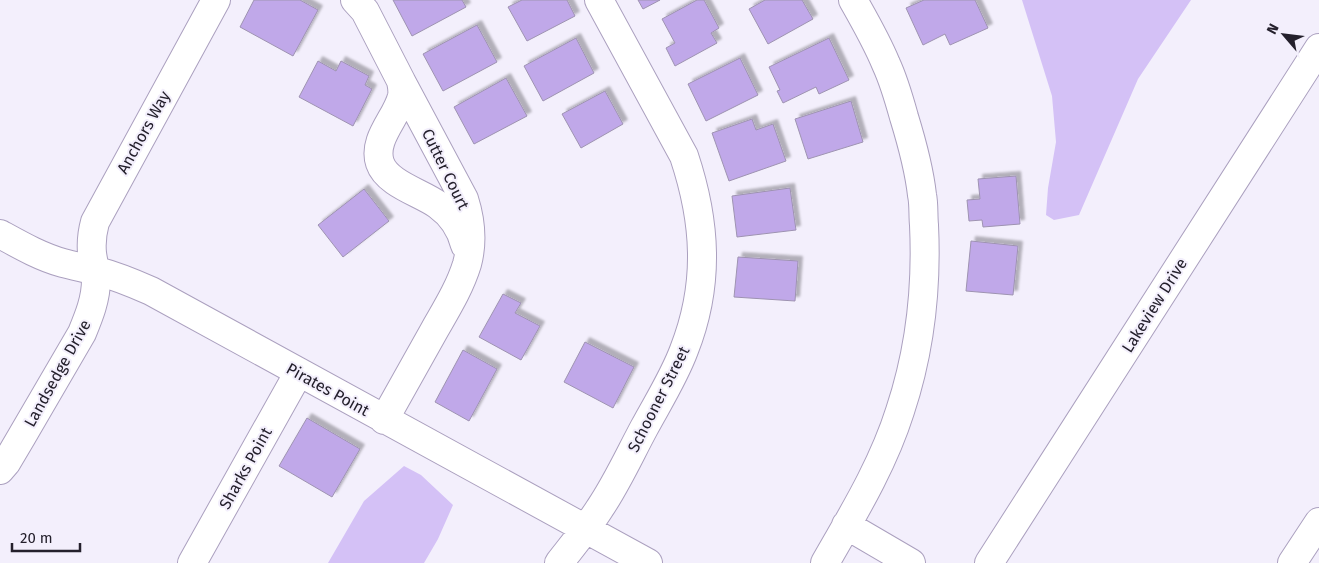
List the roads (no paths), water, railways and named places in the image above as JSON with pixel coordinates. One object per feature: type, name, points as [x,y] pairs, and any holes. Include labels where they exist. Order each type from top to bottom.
[{"type":"street","name":"Anchors Way","points":[[96,270],[92,255],[95,222],[216,0]]},
{"type":"street","name":"Cutter Court","points":[[355,0],[365,11],[464,200],[471,228],[468,262],[455,293],[384,420]]},
{"type":"street","name":"Schooner Street","points":[[560,563],[600,508],[676,370],[691,332],[702,272],[702,240],[698,212],[684,156],[599,0]]},
{"type":"street","points":[[824,563],[870,481],[900,412],[918,342],[923,298],[925,250],[922,195],[914,149],[898,95],[886,64],[853,0]]},
{"type":"street","name":"Lakeview Drive","points":[[989,563],[1319,48]]},
{"type":"street","name":"Cutter Court","points":[[401,81],[402,96],[378,148],[380,165],[392,178],[438,204],[450,216],[464,241],[468,262]]},
{"type":"street","name":"Pirates Point","points":[[0,234],[30,251],[63,263],[96,270],[151,291],[648,563]]},
{"type":"street","name":"Landsedge Drive","points":[[0,470],[6,463],[82,333],[90,315],[96,283],[96,270]]},
{"type":"street","name":"Sharks Point","points":[[192,563],[299,372]]},
{"type":"street","points":[[1292,563],[1319,522]]},
{"type":"street","points":[[846,525],[911,563]]}]
